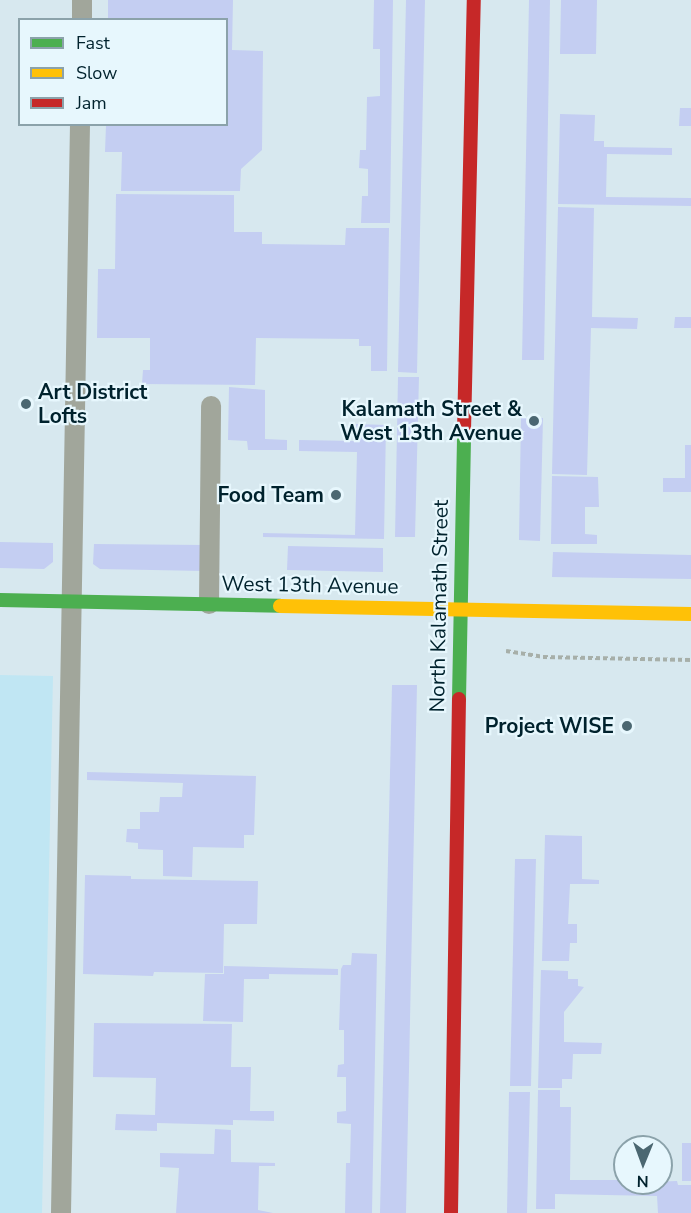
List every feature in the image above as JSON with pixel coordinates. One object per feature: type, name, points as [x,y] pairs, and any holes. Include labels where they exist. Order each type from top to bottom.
[{"type":"main road","name":"North Kalamath Street","points":[[451,1213],[460,609],[474,0]]},
{"type":"main road","name":"West 13th Avenue","points":[[0,600],[691,614]]},
{"type":"lane","points":[[82,0],[82,18]]},
{"type":"lane","points":[[61,1213],[80,126]]},
{"type":"lane","points":[[209,604],[211,406]]},
{"type":"shaded area","points":[[108,0],[233,0],[232,50],[263,51],[262,150],[241,169],[240,191],[121,191],[122,152],[105,152],[106,126],[228,126],[228,18],[108,18]]},
{"type":"shaded area","points":[[374,0],[393,0],[390,223],[361,223],[362,196],[368,196],[368,169],[359,168],[360,150],[366,150],[367,97],[380,96],[380,49],[373,49]]},
{"type":"shaded area","points":[[406,0],[425,0],[417,373],[398,372]]},
{"type":"shaded area","points":[[529,0],[550,0],[544,360],[522,360]]},
{"type":"shaded area","points":[[561,0],[597,0],[596,54],[560,54]]},
{"type":"shaded area","points":[[680,108],[691,108],[691,126],[679,126]]},
{"type":"shaded area","points":[[560,114],[595,115],[594,141],[604,141],[604,147],[672,148],[672,155],[607,154],[606,197],[691,198],[691,206],[558,204]]},
{"type":"shaded area","points":[[116,194],[234,195],[234,232],[262,232],[262,244],[345,245],[346,228],[389,228],[387,371],[371,371],[371,346],[359,346],[359,339],[256,338],[255,385],[142,384],[143,370],[150,370],[150,338],[97,338],[98,269],[115,269]]},
{"type":"shaded area","points":[[558,207],[594,208],[592,317],[638,318],[637,329],[591,328],[587,475],[552,474]]},
{"type":"shaded area","points":[[675,317],[691,317],[691,328],[674,328]]},
{"type":"shaded area","points":[[398,377],[419,377],[415,537],[395,537]]},
{"type":"shaded area","points":[[229,387],[265,390],[265,439],[287,440],[287,450],[248,450],[247,441],[228,440]]},
{"type":"shaded area","points":[[521,417],[543,418],[540,541],[519,540]]},
{"type":"shaded area","points":[[356,424],[386,425],[384,539],[263,537],[263,533],[355,535],[357,452],[299,451],[299,440],[355,441]]},
{"type":"shaded area","points":[[685,445],[691,445],[691,492],[663,492],[663,478],[685,478]]},
{"type":"shaded area","points":[[552,476],[598,477],[599,507],[585,507],[585,534],[597,535],[597,544],[551,544]]},
{"type":"shaded area","points":[[0,542],[53,543],[53,562],[44,569],[0,568]]},
{"type":"shaded area","points":[[94,544],[204,545],[204,571],[100,569],[93,564]]},
{"type":"shaded area","points":[[288,546],[383,548],[383,572],[287,570]]},
{"type":"shaded area","points":[[553,552],[691,555],[691,579],[552,577]]},
{"type":"shaded area","points":[[0,675],[53,676],[42,1213],[0,1213]]},
{"type":"shaded area","points":[[392,685],[417,685],[406,1213],[380,1213]]},
{"type":"shaded area","points":[[87,772],[256,776],[254,835],[244,835],[244,848],[193,847],[192,877],[163,876],[163,850],[138,849],[138,843],[126,842],[127,829],[140,829],[140,812],[159,812],[160,797],[182,797],[183,783],[87,780]]},
{"type":"shaded area","points":[[545,835],[582,836],[582,879],[599,880],[599,884],[570,884],[568,924],[577,924],[577,943],[570,943],[569,961],[542,961]]},
{"type":"shaded area","points":[[515,859],[536,859],[531,1086],[510,1086]]},
{"type":"shaded area","points":[[85,875],[131,876],[131,879],[258,881],[257,924],[224,924],[223,973],[154,972],[153,976],[83,974]]},
{"type":"shaded area","points":[[352,953],[377,954],[372,1213],[345,1213],[346,1163],[350,1163],[351,1124],[337,1123],[337,1112],[346,1111],[346,1077],[337,1077],[338,1065],[344,1064],[344,1030],[339,1030],[341,969],[343,965],[351,965]]},
{"type":"shaded area","points":[[224,966],[338,969],[338,975],[269,974],[269,979],[244,979],[243,1022],[203,1021],[205,974],[224,974]]},
{"type":"shaded area","points":[[541,970],[568,971],[568,979],[578,979],[578,986],[584,987],[564,1012],[564,1042],[602,1043],[601,1054],[573,1054],[572,1079],[562,1079],[562,1088],[538,1088]]},
{"type":"shaded area","points":[[94,1023],[232,1024],[231,1067],[251,1067],[250,1111],[274,1111],[274,1121],[233,1120],[233,1125],[157,1123],[157,1131],[115,1130],[116,1114],[155,1115],[156,1078],[93,1077]]},
{"type":"shaded area","points":[[538,1090],[560,1090],[560,1107],[571,1107],[570,1180],[613,1180],[613,1195],[673,1195],[673,1181],[677,1181],[678,1185],[691,1185],[691,1213],[658,1213],[657,1196],[555,1194],[555,1209],[536,1209]]},
{"type":"shaded area","points":[[509,1092],[530,1092],[527,1213],[507,1213]]},
{"type":"shaded area","points":[[215,1129],[231,1130],[231,1162],[275,1163],[275,1166],[259,1166],[258,1210],[273,1213],[176,1213],[179,1168],[160,1167],[160,1153],[214,1154]]},
{"type":"shaded area","points":[[682,1143],[691,1143],[691,1181],[682,1181]]},
{"type":"traffic: fast","points":[[459,699],[464,431]]},
{"type":"traffic: fast","points":[[0,600],[280,606]]},
{"type":"traffic: slow","points":[[280,606],[691,614]]},
{"type":"traffic: jam","points":[[464,431],[474,0]]},
{"type":"traffic: jam","points":[[451,1213],[459,699]]},
{"type":"place","name":"Art District Lofts","points":[[26,404]]},
{"type":"place","name":"Kalamath Street & West 13th Avenue","points":[[534,421]]},
{"type":"place","name":"Food Team","points":[[336,495]]},
{"type":"place","name":"Project WISE","points":[[627,726]]}]
